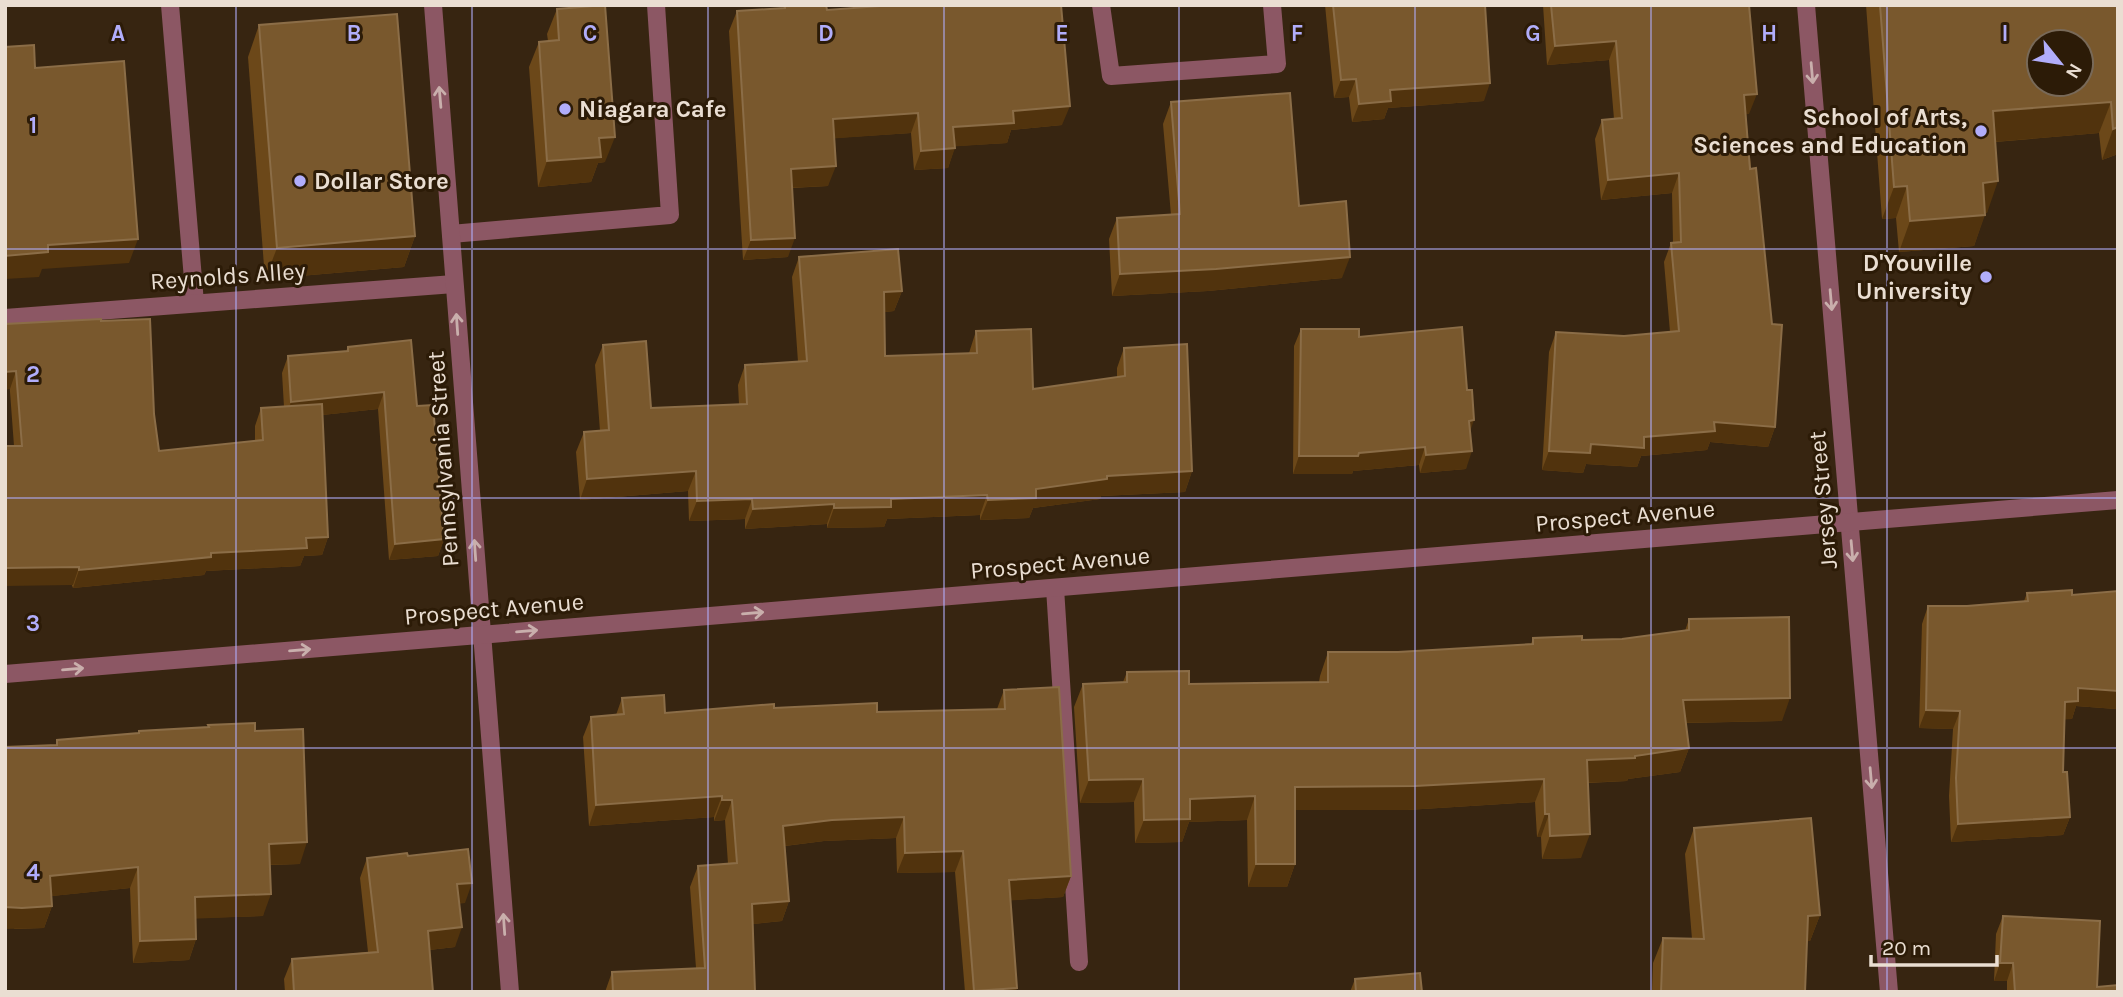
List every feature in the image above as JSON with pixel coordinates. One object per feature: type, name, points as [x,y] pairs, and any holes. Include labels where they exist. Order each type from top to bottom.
[{"type":"street","points":[[170,5],[195,303]]},
{"type":"street","name":"Pennsylvania Street","points":[[433,5],[510,992]]},
{"type":"street","points":[[451,234],[670,215],[656,5]]},
{"type":"street","points":[[1101,5],[1111,76],[1277,64],[1272,5]]},
{"type":"street","name":"Jersey Street","points":[[1806,5],[1889,992]]},
{"type":"street","name":"Reynolds Alley","points":[[5,318],[454,284]]},
{"type":"street","name":"Prospect Avenue","points":[[5,674],[2118,500]]},
{"type":"street","points":[[1055,588],[1079,962]]},
{"type":"building","points":[[605,5],[615,137],[599,138],[601,157],[547,161],[539,42],[559,40],[557,9]]},
{"type":"building","points":[[785,5],[826,5],[827,10],[894,5],[1061,5],[1070,106],[1013,111],[1014,123],[953,127],[955,148],[921,151],[918,113],[833,119],[836,166],[791,169],[795,238],[751,240],[737,11],[785,8]]},
{"type":"building","points":[[1333,5],[1485,5],[1490,83],[1390,90],[1391,101],[1359,104],[1356,79],[1341,80]]},
{"type":"building","points":[[1551,5],[1749,5],[1757,94],[1744,95],[1750,169],[1756,168],[1772,324],[1782,325],[1775,427],[1714,422],[1715,431],[1644,437],[1644,448],[1591,444],[1590,453],[1549,451],[1556,332],[1624,336],[1679,331],[1671,243],[1681,242],[1679,173],[1608,180],[1602,120],[1622,118],[1616,41],[1555,46]]},
{"type":"building","name":"School of Arts, Sciences and Education","points":[[1880,5],[2118,5],[2118,127],[2113,129],[2111,102],[1993,111],[1998,181],[1983,183],[1985,215],[1910,221],[1907,186],[1894,187]]},
{"type":"building","points":[[397,14],[415,236],[277,248],[259,25]]},
{"type":"building","points":[[34,45],[35,68],[124,61],[138,239],[48,245],[48,252],[5,256],[5,47]]},
{"type":"building","points":[[1290,93],[1299,206],[1346,201],[1350,257],[1120,274],[1117,218],[1180,214],[1171,102]]},
{"type":"building","points":[[898,249],[902,291],[884,292],[885,356],[977,353],[976,331],[1031,329],[1033,389],[1125,376],[1124,348],[1187,344],[1192,471],[1107,476],[1107,479],[1036,489],[1036,498],[988,500],[987,495],[891,499],[891,507],[834,508],[834,504],[753,509],[752,499],[697,501],[696,471],[587,479],[584,432],[609,430],[603,345],[646,341],[651,408],[747,404],[745,365],[807,361],[799,257]]},
{"type":"building","points":[[150,319],[154,414],[159,451],[263,440],[261,408],[322,404],[328,537],[306,538],[307,548],[211,553],[211,557],[111,567],[79,570],[79,567],[5,568],[5,446],[22,446],[16,371],[5,372],[5,324]]},
{"type":"building","points":[[1462,327],[1467,390],[1472,390],[1474,420],[1469,421],[1472,451],[1426,455],[1425,447],[1359,453],[1358,456],[1299,456],[1301,329],[1359,329],[1359,337]]},
{"type":"building","points":[[411,340],[417,406],[433,405],[444,539],[395,544],[384,392],[291,402],[288,356],[348,351],[348,347]]},
{"type":"building","points":[[2072,590],[2072,595],[2118,591],[2118,691],[2078,688],[2078,701],[2065,702],[2063,772],[2067,772],[2070,817],[1958,824],[1956,778],[1960,711],[1926,710],[1928,606],[2028,601],[2027,593]]},
{"type":"building","points":[[1789,617],[1790,698],[1683,700],[1689,748],[1635,758],[1587,760],[1590,834],[1550,836],[1549,814],[1545,814],[1544,779],[1415,786],[1295,787],[1295,864],[1256,864],[1255,796],[1190,799],[1190,819],[1144,820],[1143,779],[1089,780],[1083,684],[1127,682],[1127,672],[1189,671],[1189,684],[1328,682],[1328,652],[1398,652],[1533,644],[1533,638],[1582,636],[1582,640],[1622,639],[1689,630],[1689,619]]},
{"type":"building","points":[[1059,687],[1071,876],[1009,880],[1017,988],[974,991],[963,851],[905,853],[904,817],[832,820],[783,826],[789,901],[752,904],[755,992],[613,992],[612,972],[705,968],[698,866],[737,863],[732,800],[722,800],[722,796],[596,805],[591,717],[624,714],[622,698],[664,695],[665,713],[774,704],[774,708],[877,703],[877,712],[1005,709],[1004,690]]},
{"type":"building","points":[[255,723],[255,731],[303,729],[307,842],[269,844],[271,894],[195,897],[196,939],[140,941],[138,867],[50,876],[52,906],[5,907],[5,747],[57,745],[57,740],[139,731]]},
{"type":"building","points":[[1811,818],[1820,915],[1808,916],[1805,992],[1661,992],[1663,938],[1704,939],[1694,828]]},
{"type":"building","points":[[468,849],[472,883],[457,884],[462,927],[428,931],[433,992],[294,992],[292,959],[378,952],[367,858]]},
{"type":"building","points":[[2003,916],[2100,921],[2097,987],[2118,985],[2118,992],[2015,992],[2013,963],[2000,963]]},
{"type":"building","points":[[1420,973],[1422,992],[1356,992],[1355,979]]},
{"type":"place","name":"Niagara Cafe","points":[[565,109]]},
{"type":"place","name":"School of Arts, Sciences and Education","points":[[1981,131]]},
{"type":"place","name":"Dollar Store","points":[[300,181]]},
{"type":"place","name":"D'Youville University","points":[[1986,277]]}]
